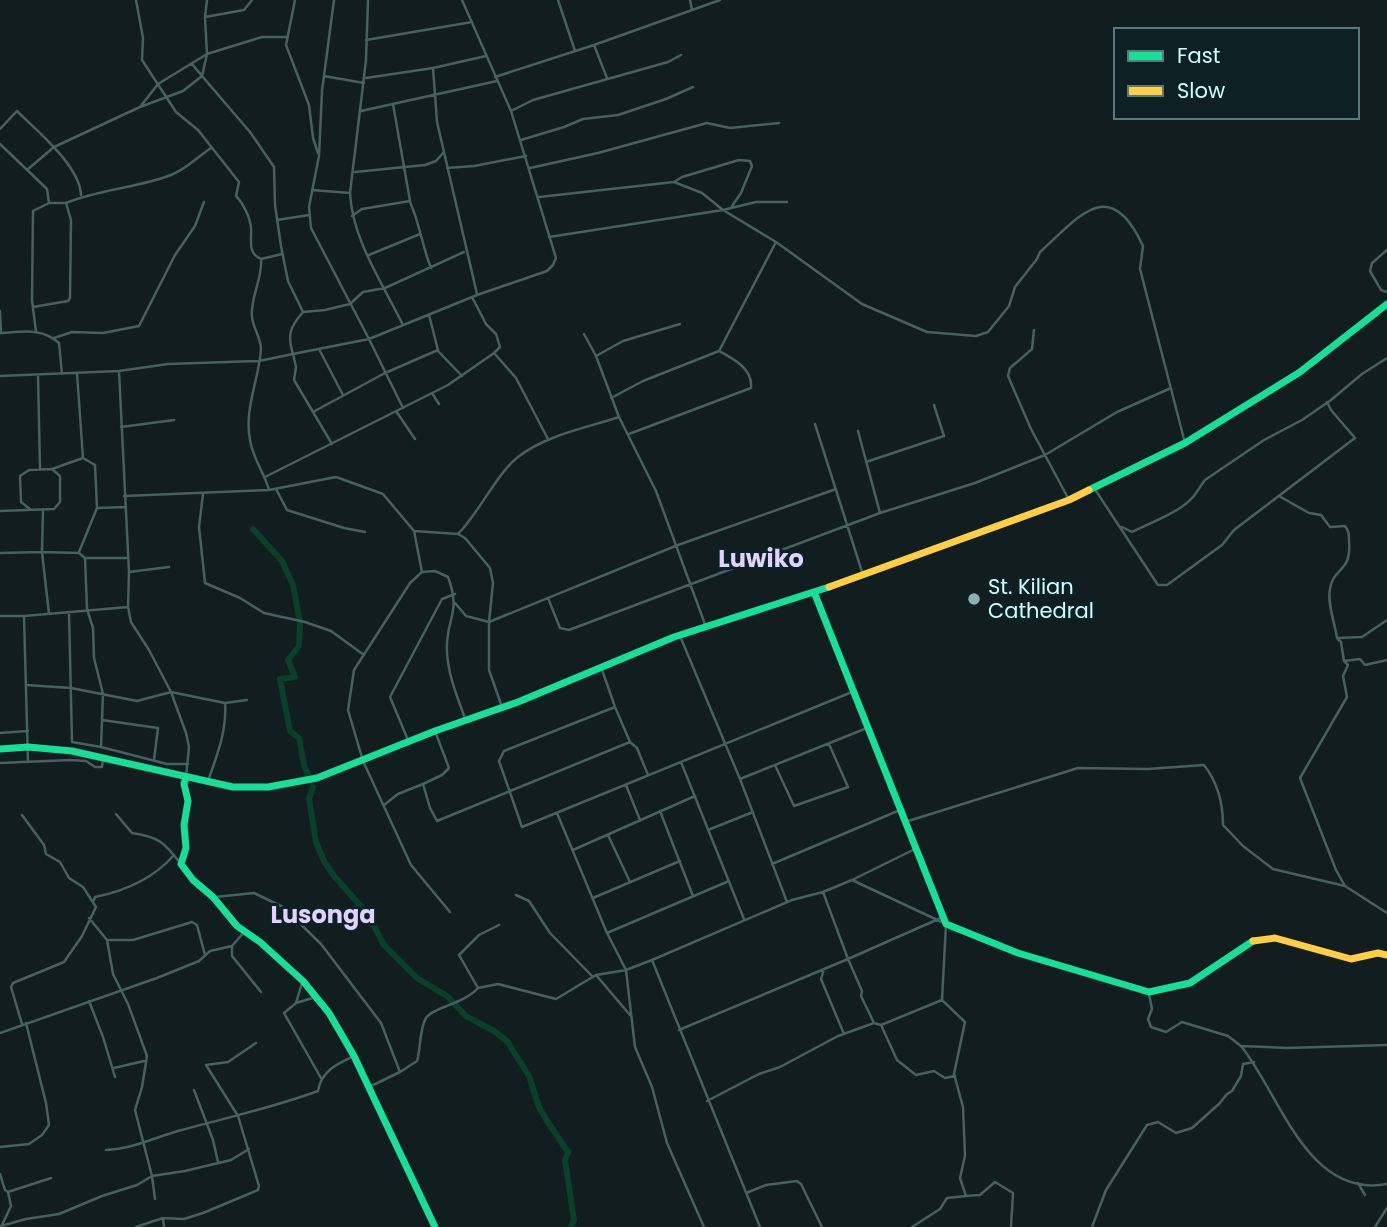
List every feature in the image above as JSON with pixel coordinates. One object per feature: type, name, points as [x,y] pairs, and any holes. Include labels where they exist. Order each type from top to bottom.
[{"type":"main road","points":[[0,749],[28,747],[104,757],[233,787],[268,787],[317,778],[679,635],[863,576],[1069,500],[1185,443],[1300,373],[1387,304]]},
{"type":"main road","points":[[814,592],[942,920],[1018,953],[1149,992],[1190,983],[1252,941],[1275,938],[1351,959],[1378,953],[1387,955]]},
{"type":"main road","points":[[186,777],[186,848],[181,864],[237,926],[260,942],[303,981],[329,1013],[354,1056],[435,1227]]},
{"type":"street","points":[[136,0],[143,38],[142,60],[176,112],[198,130],[239,182],[236,196],[241,201],[251,225],[250,247],[261,259],[283,254]]},
{"type":"street","points":[[26,170],[54,147],[140,107],[167,99],[183,91],[202,76],[207,54],[207,0]]},
{"type":"street","points":[[205,17],[244,10],[252,0]]},
{"type":"street","points":[[295,0],[286,45],[309,105],[313,138],[319,156]]},
{"type":"street","points":[[334,0],[324,76],[319,156],[311,190],[311,228],[403,408]]},
{"type":"street","points":[[368,0],[364,81],[350,193],[352,216],[403,325]]},
{"type":"street","points":[[0,376],[119,371],[167,363],[259,362],[369,339],[475,296],[547,271],[556,258],[530,167],[511,111],[462,0]]},
{"type":"street","points":[[558,0],[575,51]]},
{"type":"street","points":[[690,0],[692,11]]},
{"type":"street","points":[[361,111],[496,79],[720,0]]},
{"type":"street","points":[[366,40],[472,22]]},
{"type":"street","points":[[140,107],[158,83],[207,54],[262,37],[287,37]]},
{"type":"street","points":[[593,45],[607,78]]},
{"type":"street","points":[[511,111],[533,100],[668,62],[681,55]]},
{"type":"street","points":[[324,76],[364,81],[486,56]]},
{"type":"street","points":[[192,64],[250,132],[274,167],[277,220],[288,281],[303,312]]},
{"type":"street","points":[[265,477],[432,393],[462,376],[500,347],[496,334],[486,324],[475,296],[437,122],[433,68]]},
{"type":"street","points":[[521,140],[583,119],[618,115],[693,87]]},
{"type":"street","points":[[393,104],[410,201],[419,221],[420,234],[431,268]]},
{"type":"street","points":[[0,129],[17,111],[54,147],[78,180],[81,197]]},
{"type":"street","points":[[530,167],[598,153],[707,123],[730,128],[779,124]]},
{"type":"street","points":[[0,145],[47,189],[49,203]]},
{"type":"street","points":[[36,331],[33,307],[33,211],[49,203],[66,203],[174,175],[212,147]]},
{"type":"street","points":[[354,172],[432,164],[444,152]]},
{"type":"street","points":[[447,168],[526,156]]},
{"type":"street","points":[[539,197],[674,182],[682,177],[739,160],[750,161],[752,166],[741,193],[731,208]]},
{"type":"street","points":[[674,182],[702,193],[862,304],[926,332],[976,335],[988,332],[997,324],[1009,306],[1015,286],[1040,252],[1085,214],[1099,205],[1111,206],[1119,211],[1143,246],[1140,270],[1185,443]]},
{"type":"street","points":[[311,190],[350,193]]},
{"type":"street","points":[[352,216],[362,209],[410,201]]},
{"type":"street","points":[[54,338],[72,332],[103,333],[139,326],[175,255],[195,226],[204,202]]},
{"type":"street","points":[[549,237],[723,210],[756,202],[787,202]]},
{"type":"street","points":[[33,307],[68,302],[70,298],[71,220],[66,203]]},
{"type":"street","points":[[277,220],[309,214]]},
{"type":"street","points":[[369,255],[420,234]]},
{"type":"street","points":[[611,398],[643,381],[719,351],[776,242]]},
{"type":"street","points":[[1387,250],[1371,263],[1370,271],[1381,290],[1387,292]]},
{"type":"street","points":[[332,444],[294,380],[296,367],[289,343],[289,328],[303,312],[350,304],[363,292],[385,288],[466,251]]},
{"type":"street","points":[[261,259],[262,268],[252,317],[261,345],[248,414],[256,464],[265,477],[269,490]]},
{"type":"street","points":[[0,311],[1,333],[36,331],[49,335],[59,343],[62,374]]},
{"type":"street","points":[[429,315],[438,350],[462,376]]},
{"type":"street","points":[[596,356],[623,341],[680,324]]},
{"type":"street","points":[[1034,330],[1032,349],[1010,368],[1008,376],[1069,500]]},
{"type":"street","points":[[584,334],[596,356],[619,417],[656,491],[706,627]]},
{"type":"street","points":[[319,350],[343,395]]},
{"type":"street","points":[[313,412],[386,373],[438,350]]},
{"type":"street","points":[[629,434],[751,388],[752,379],[747,371],[719,351]]},
{"type":"street","points":[[494,354],[516,378],[549,440]]},
{"type":"street","points":[[1119,526],[1132,532],[1185,504],[1194,497],[1197,488],[1205,480],[1265,440],[1302,420],[1387,358]]},
{"type":"street","points":[[119,371],[129,572],[128,607],[131,622],[170,692],[186,733],[186,777]]},
{"type":"street","points":[[78,373],[83,458]]},
{"type":"street","points":[[38,375],[40,469]]},
{"type":"street","points":[[548,598],[560,628],[569,630],[880,513],[975,483],[1045,455],[1117,412],[1171,388]]},
{"type":"street","points":[[432,393],[439,404]]},
{"type":"street","points":[[1094,488],[1158,585],[1167,586],[1222,545],[1234,530],[1355,438],[1331,410],[1328,402]]},
{"type":"street","points":[[866,462],[944,436],[934,405]]},
{"type":"street","points":[[396,411],[415,439]]},
{"type":"street","points":[[458,534],[471,521],[517,458],[549,440],[619,417]]},
{"type":"street","points":[[121,428],[151,421],[173,420]]},
{"type":"street","points":[[815,425],[863,576]]},
{"type":"street","points":[[858,431],[880,513]]},
{"type":"street","points":[[31,510],[21,502],[20,476],[29,470],[52,469],[83,458],[95,465],[97,508],[79,553]]},
{"type":"street","points":[[0,511],[54,509],[61,502],[60,476],[52,469]]},
{"type":"street","points":[[124,496],[269,490],[336,477],[383,494],[414,531],[422,572]]},
{"type":"street","points":[[276,489],[287,510],[365,532]]},
{"type":"street","points":[[455,602],[466,616],[489,622],[678,545],[836,489]]},
{"type":"street","points":[[202,494],[199,527],[205,583],[240,598],[264,613],[331,631],[364,655]]},
{"type":"street","points":[[1279,496],[1309,513],[1321,515],[1330,527],[1345,526],[1348,529],[1351,554],[1348,564],[1333,579],[1329,591],[1338,638],[1344,661],[1348,665],[1343,676],[1346,697],[1300,778],[1336,870],[1345,886]]},
{"type":"street","points":[[97,508],[125,507]]},
{"type":"street","points":[[43,509],[42,552],[49,614]]},
{"type":"street","points":[[414,531],[458,534],[465,538],[490,568],[493,583],[489,622],[489,670],[502,707]]},
{"type":"street","points":[[0,553],[79,553],[85,558],[127,558]]},
{"type":"street","points":[[85,558],[87,609],[93,628],[94,658],[103,694],[101,747]]},
{"type":"street","points":[[129,572],[169,567]]},
{"type":"street","points":[[450,912],[411,865],[363,761],[348,710],[354,670],[410,583],[422,572],[435,571],[448,577],[455,594],[447,635],[447,652],[458,701],[466,721]]},
{"type":"street","points":[[409,741],[390,697],[442,599],[455,594]]},
{"type":"street","points":[[0,608],[0,616],[24,616],[128,607]]},
{"type":"street","points":[[69,613],[72,742],[154,760],[188,764]]},
{"type":"street","points":[[24,616],[28,762]]},
{"type":"street","points":[[1338,638],[1362,637],[1387,620]]},
{"type":"street","points":[[679,635],[740,779],[787,902]]},
{"type":"street","points":[[1344,661],[1360,659],[1365,665],[1387,660]]},
{"type":"street","points":[[601,666],[630,742],[637,748],[648,775]]},
{"type":"street","points":[[26,685],[71,688],[137,701],[170,692],[225,703],[247,700]]},
{"type":"street","points":[[615,707],[505,751],[499,761],[522,827],[853,692]]},
{"type":"street","points":[[208,782],[222,742],[225,703]]},
{"type":"street","points":[[103,720],[158,728],[154,760]]},
{"type":"street","points":[[740,779],[867,728]]},
{"type":"street","points":[[0,733],[28,731]]},
{"type":"street","points":[[384,805],[398,794],[442,775],[449,768],[435,731]]},
{"type":"street","points":[[423,784],[437,821],[630,742]]},
{"type":"street","points":[[775,765],[794,806],[848,787],[828,744]]},
{"type":"street","points":[[0,763],[78,761],[102,767],[104,757]]},
{"type":"street","points":[[681,762],[744,919]]},
{"type":"street","points":[[905,822],[1078,768],[1148,769],[1204,765],[1213,777],[1223,807],[1223,825],[1242,846],[1273,869],[1345,886],[1387,913]]},
{"type":"street","points":[[626,785],[640,820]]},
{"type":"street","points":[[573,850],[695,796]]},
{"type":"street","points":[[772,864],[900,810]]},
{"type":"street","points":[[660,811],[693,897]]},
{"type":"street","points":[[708,830],[753,812]]},
{"type":"street","points":[[557,813],[607,933],[626,970],[635,1047],[652,1087],[661,1129],[704,1227]]},
{"type":"street","points":[[0,1147],[29,1144],[42,1135],[48,1125],[46,1103],[11,987],[13,983],[64,962],[82,936],[96,907],[83,887],[69,878],[60,862],[46,854],[44,845],[22,814]]},
{"type":"street","points":[[116,814],[132,833],[147,835],[164,842],[181,864]]},
{"type":"street","points":[[608,834],[630,883]]},
{"type":"street","points":[[368,1087],[417,1061],[425,1020],[430,1014],[469,998],[478,988],[498,984],[556,999],[594,976],[626,970],[652,960],[744,919],[852,880],[915,849]]},
{"type":"street","points":[[94,901],[95,897],[120,891],[161,870],[174,855]]},
{"type":"street","points":[[593,898],[680,861]]},
{"type":"street","points":[[852,880],[942,920]]},
{"type":"street","points":[[607,933],[729,881]]},
{"type":"street","points":[[822,892],[862,991],[861,996],[874,1023]]},
{"type":"street","points":[[213,897],[254,893],[283,907],[321,944],[381,1023],[400,1072]]},
{"type":"street","points":[[516,895],[529,901],[550,933],[630,1014]]},
{"type":"street","points":[[89,918],[107,940],[113,974],[128,1004],[147,1056],[135,1110],[152,1176],[155,1199]]},
{"type":"street","points":[[679,1030],[942,920]]},
{"type":"street","points":[[942,920],[942,1000],[965,1022],[955,1076],[963,1107],[965,1156],[960,1178],[966,1196]]},
{"type":"street","points":[[107,940],[133,940],[192,922],[197,925],[205,955]]},
{"type":"street","points":[[478,988],[459,955],[479,934],[499,925]]},
{"type":"street","points":[[0,1032],[191,964],[210,951],[232,946],[245,932]]},
{"type":"street","points":[[232,946],[232,956],[261,992]]},
{"type":"street","points":[[652,960],[760,1227]]},
{"type":"street","points":[[824,969],[821,979],[844,1034]]},
{"type":"street","points":[[296,1003],[303,981]]},
{"type":"street","points":[[1149,992],[1152,1009],[1148,1019],[1151,1027],[1166,1032],[1182,1022],[1228,1036],[1241,1046],[1254,1062],[1282,1114],[1320,1165],[1331,1175],[1371,1187],[1387,1184]]},
{"type":"street","points":[[106,1150],[124,1149],[143,1141],[318,1091],[321,1078],[318,1069],[284,1013],[296,1003],[317,996]]},
{"type":"street","points":[[707,1101],[844,1034],[874,1023],[881,1025],[942,1000]]},
{"type":"street","points":[[89,1001],[115,1077]]},
{"type":"street","points":[[881,1025],[897,1060],[916,1075],[934,1070],[945,1079],[955,1076]]},
{"type":"street","points":[[136,1227],[163,1218],[184,1219],[258,1190],[238,1116],[206,1065],[228,1062],[256,1043]]},
{"type":"street","points":[[1241,1046],[1287,1048],[1387,1045]]},
{"type":"street","points":[[321,1078],[334,1066],[354,1056]]},
{"type":"street","points":[[114,1068],[146,1061]]},
{"type":"street","points":[[1092,1227],[1106,1191],[1147,1125],[1158,1122],[1176,1133],[1192,1128],[1238,1084],[1243,1064],[1254,1062]]},
{"type":"street","points":[[194,1090],[213,1140],[218,1162]]},
{"type":"street","points":[[1,1227],[26,1219],[59,1214],[114,1191],[137,1185],[152,1176],[231,1160],[248,1149]]},
{"type":"street","points":[[0,1174],[11,1206],[1,1227]]},
{"type":"street","points":[[8,1192],[51,1178]]},
{"type":"street","points":[[746,1193],[766,1185],[797,1181],[822,1227]]},
{"type":"street","points":[[912,1227],[940,1209],[947,1198],[980,1195],[995,1182],[1013,1193],[1011,1227]]},
{"type":"street","points":[[1358,1183],[1365,1195]]},
{"type":"street","points":[[1375,1227],[1387,1208]]},
{"type":"street","points":[[163,1218],[164,1227]]},
{"type":"waterway","points":[[253,529],[282,561],[293,585],[300,622],[299,646],[288,660],[295,677],[280,679],[290,731],[299,738],[308,775]]},
{"type":"waterway","points":[[313,787],[309,799],[316,842],[324,861],[367,913],[384,945],[417,978],[447,996],[466,1016],[507,1041],[529,1076],[539,1107],[568,1152],[565,1160],[574,1220],[571,1227]]},
{"type":"traffic: fast","points":[[1089,490],[1185,443],[1300,372],[1387,304]]},
{"type":"traffic: fast","points":[[0,749],[28,747],[72,751],[233,787],[268,787],[317,778],[435,731],[518,702],[674,637],[829,587]]},
{"type":"traffic: fast","points":[[814,592],[946,924],[1018,953],[1149,992],[1190,983],[1253,941]]},
{"type":"traffic: fast","points":[[186,777],[186,848],[181,864],[237,926],[260,942],[303,981],[329,1013],[354,1056],[435,1227]]},
{"type":"traffic: slow","points":[[829,587],[1069,500],[1089,490]]},
{"type":"traffic: slow","points":[[1253,941],[1275,938],[1351,959],[1378,953],[1387,955]]},
{"type":"place","name":"St. Kilian Cathedral","points":[[974,599]]},
{"type":"district","name":"Luwiko","points":[[761,559]]},
{"type":"district","name":"Lusonga","points":[[323,915]]}]
